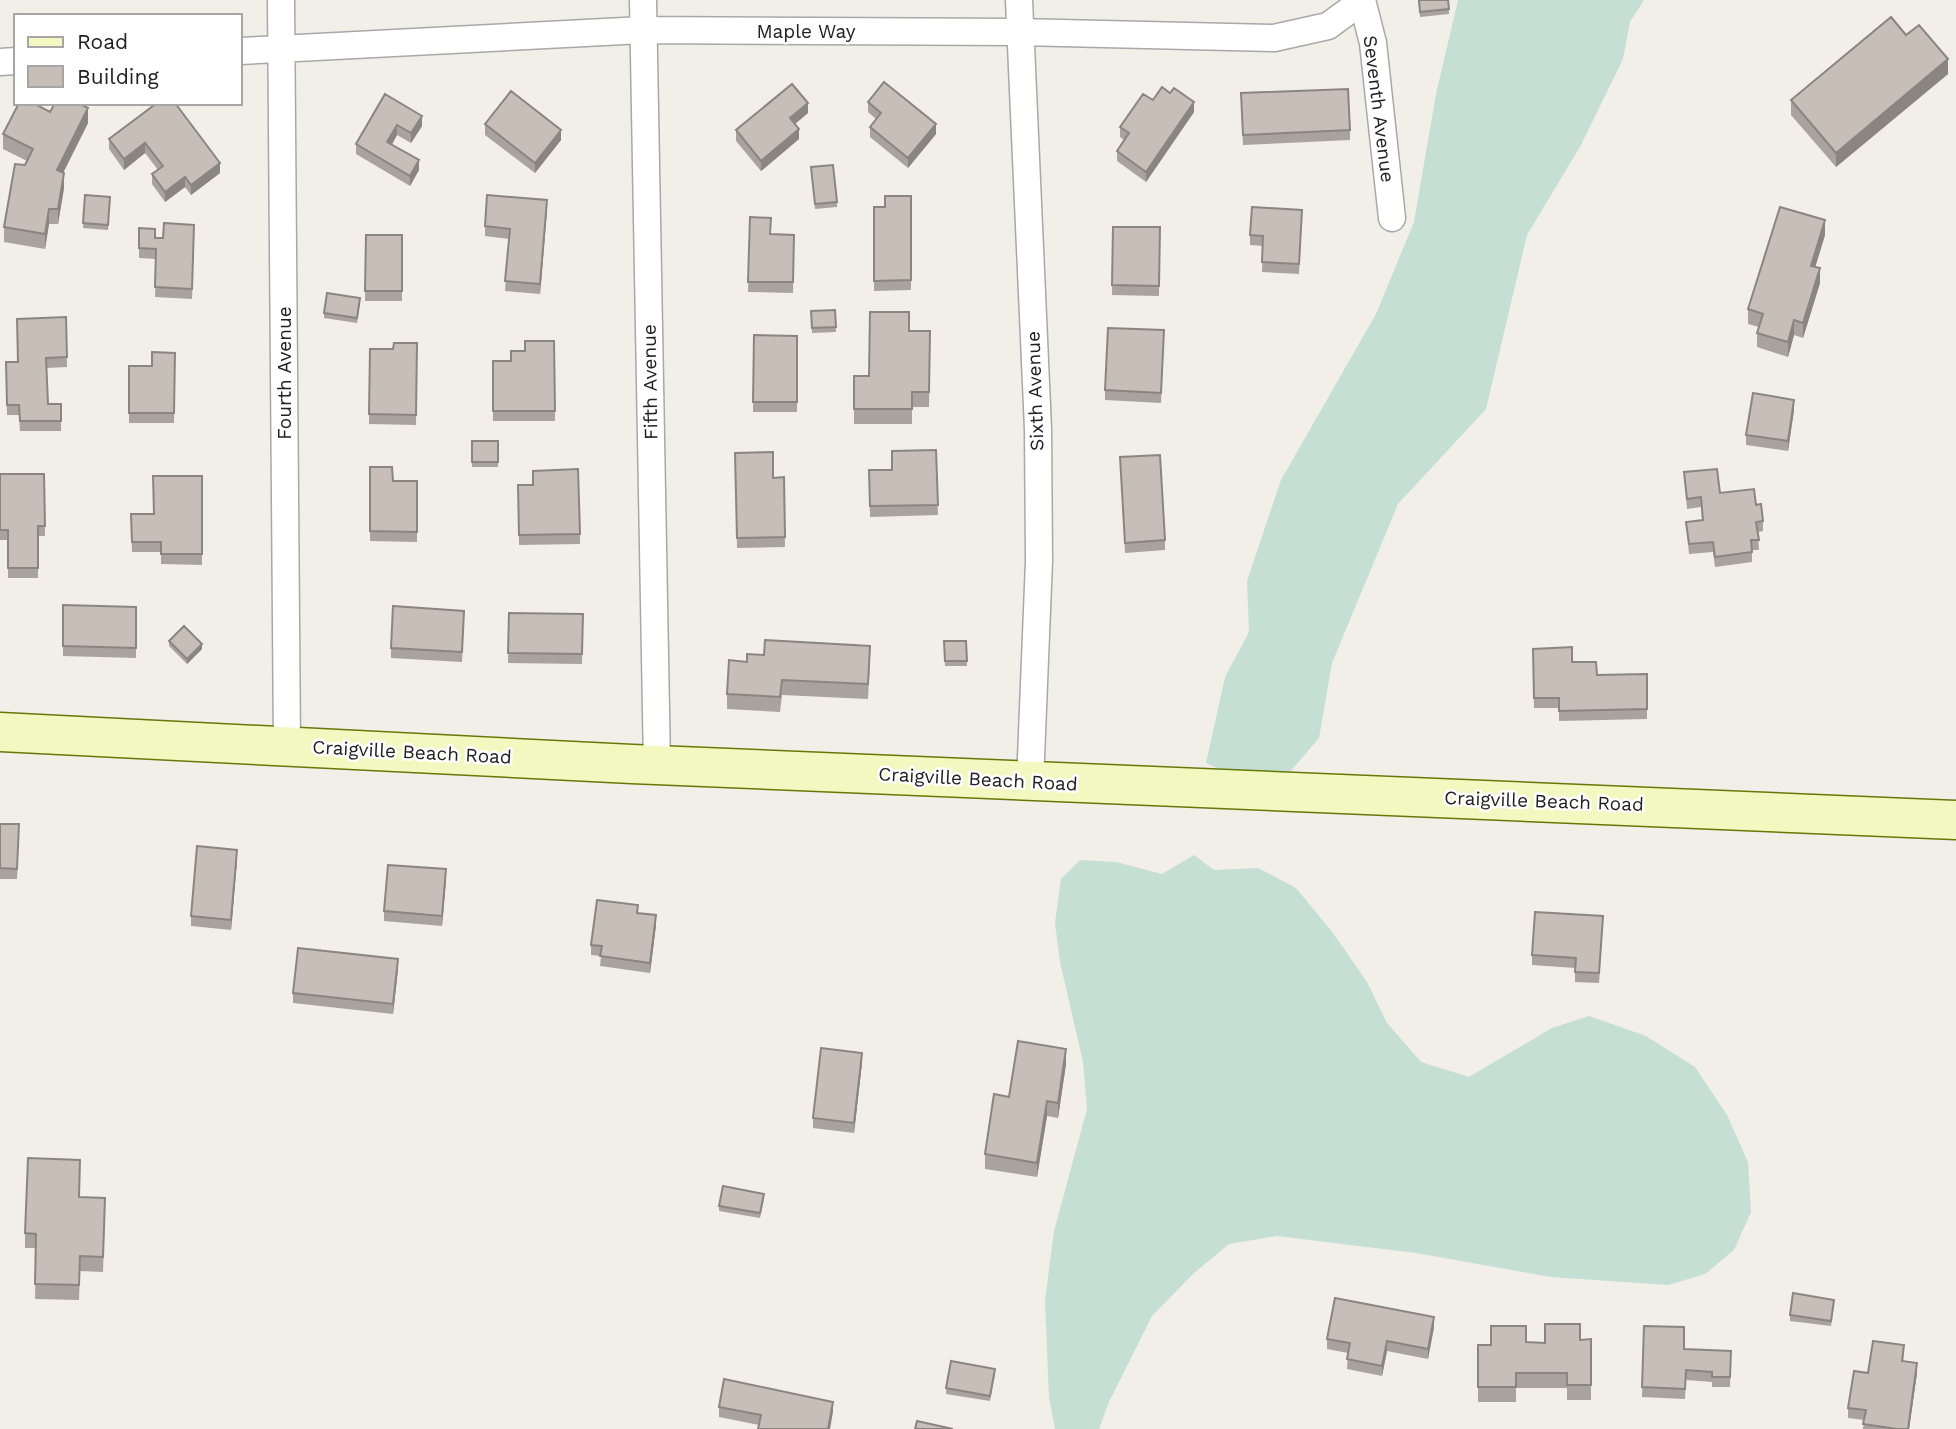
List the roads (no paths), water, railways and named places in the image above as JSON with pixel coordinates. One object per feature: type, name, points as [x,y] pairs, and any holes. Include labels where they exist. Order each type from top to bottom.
[{"type":"main road","name":"Craigville Beach Road","points":[[0,732],[1030,782],[1432,796],[1956,820]]},
{"type":"street","name":"Fourth Avenue","points":[[281,0],[287,746]]},
{"type":"street","name":"Fifth Avenue","points":[[643,0],[657,765]]},
{"type":"street","name":"Sixth Avenue","points":[[1019,0],[1038,429],[1039,561],[1030,782]]},
{"type":"street","name":"Maple Way","points":[[242,51],[643,30],[1019,32],[1274,38],[1328,26],[1362,0]]},
{"type":"street","name":"Seventh Avenue","points":[[1362,0],[1373,43],[1392,218]]}]
